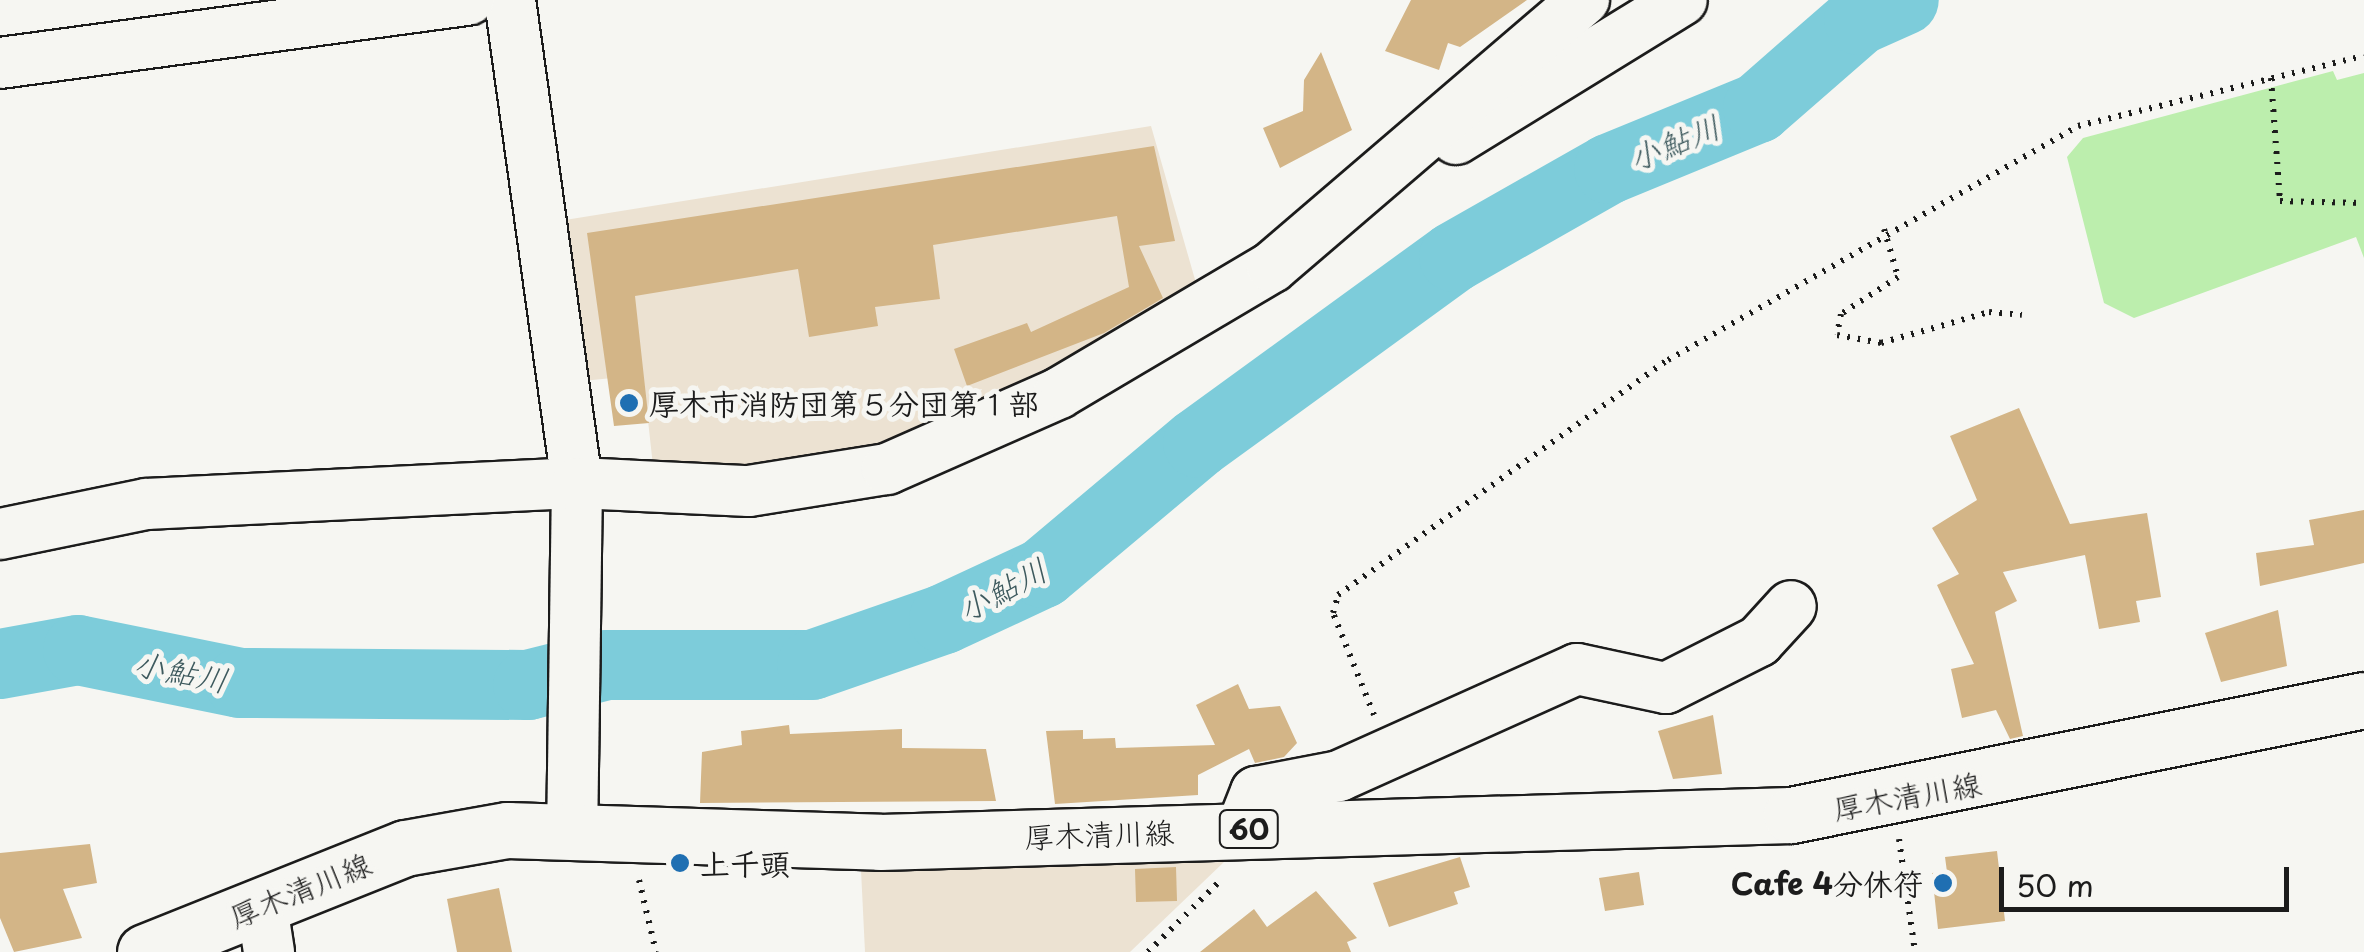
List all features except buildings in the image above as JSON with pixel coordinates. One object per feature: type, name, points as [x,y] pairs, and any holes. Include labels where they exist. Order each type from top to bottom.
[{"type":"main road","name":"厚木清川線","points":[[145,952],[265,929],[405,848],[570,804],[634,830],[880,842],[1773,816],[1890,802],[2364,700]]},
{"type":"street","points":[[0,63],[470,0]]},
{"type":"street","points":[[510,0],[577,491],[570,804]]},
{"type":"street","points":[[0,534],[146,504],[790,488],[948,447],[1198,313],[1391,171],[1584,0]]},
{"type":"street","points":[[1391,171],[1682,0]]},
{"type":"street","points":[[1257,829],[1256,792],[1376,752],[1577,669],[1666,688],[1759,641],[1791,606]]},
{"type":"path","points":[[1376,752],[1333,612],[1338,596],[1668,360],[1884,229],[2078,126],[2364,56]]},
{"type":"path","points":[[2271,78],[2280,201],[2364,203]]},
{"type":"path","points":[[1884,229],[1898,277],[1841,314],[1837,335],[1881,343],[1989,312],[2022,315]]},
{"type":"path","points":[[1890,802],[1915,952]]},
{"type":"path","points":[[1148,952],[1257,829]]},
{"type":"path","points":[[634,830],[656,952]]},
{"type":"shaded area","points":[[1151,126],[1202,304],[847,467],[654,475],[643,375],[582,381],[565,220]]},
{"type":"shaded area","points":[[1224,862],[1130,952],[865,952],[861,870]]},
{"type":"green space","points":[[2333,71],[2337,80],[2364,73],[2364,258],[2356,237],[2134,318],[2104,303],[2067,157],[2083,138]]},
{"type":"waterway","name":"小鮎川","points":[[0,664],[78,650],[240,683],[528,685],[607,665],[812,665],[944,619],[1043,573],[1198,443],[1454,257],[1609,169],[1758,108],[1859,20],[1904,0]]},
{"type":"place","name":"厚木市消防団第５分団第１部","points":[[629,403]]},
{"type":"place","name":"上千頭","points":[[680,863]]},
{"type":"place","name":"Cafe 4分休符","points":[[1943,883]]}]
